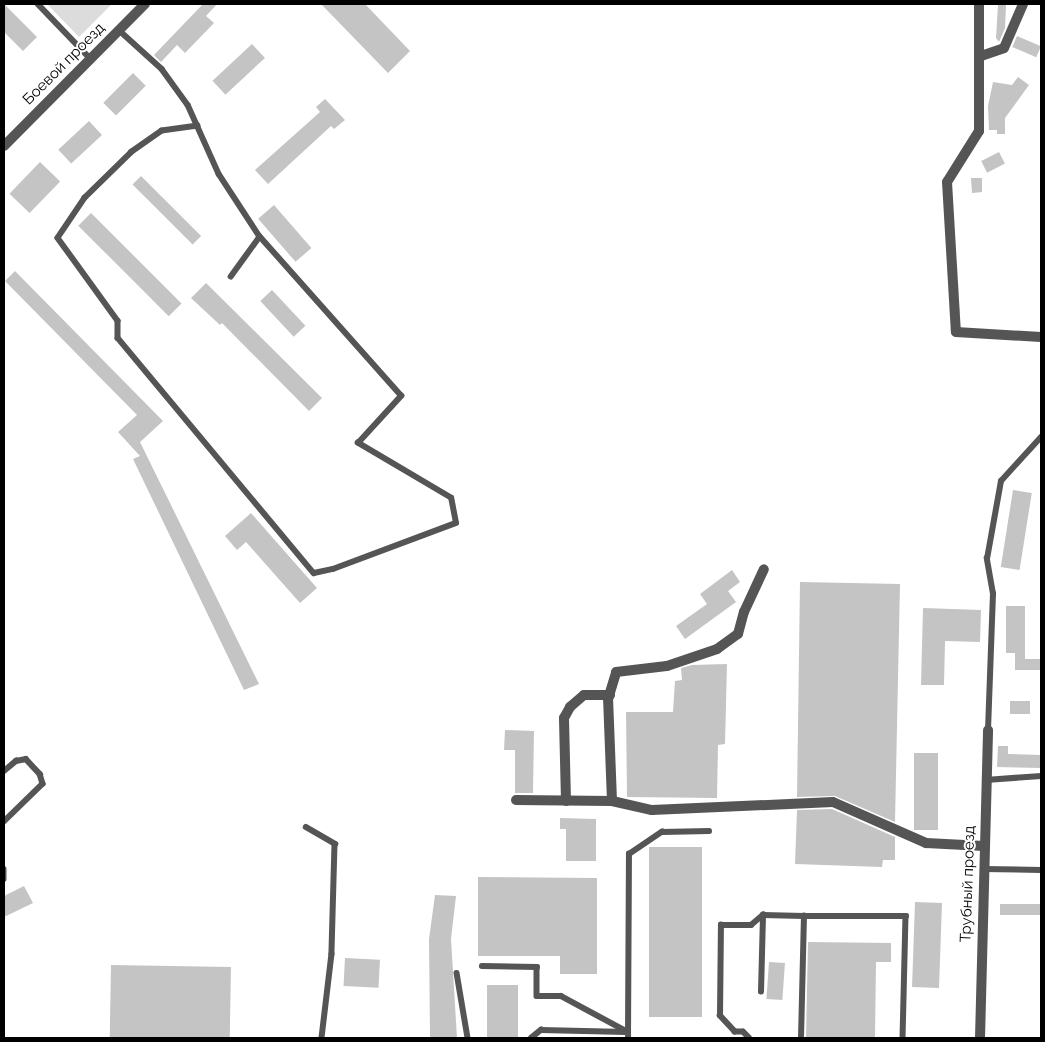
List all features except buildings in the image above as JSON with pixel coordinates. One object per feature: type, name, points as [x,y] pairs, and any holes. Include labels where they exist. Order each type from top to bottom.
[{"type":"street","name":"Боевой проезд","points":[[4,146],[145,4]]},
{"type":"street","points":[[979,4],[981,56],[979,131],[947,182],[956,332],[1041,337]]},
{"type":"street","points":[[981,56],[1004,48],[1023,4]]},
{"type":"street","points":[[612,801],[610,694],[616,672],[667,666],[717,649],[738,634],[744,612],[764,568]]},
{"type":"street","points":[[566,801],[564,718],[570,707],[584,695],[610,694]]},
{"type":"street","name":"Трубный проезд","points":[[980,1038],[988,730]]},
{"type":"street","points":[[516,800],[612,801],[652,810],[760,803],[833,802],[926,843],[984,846]]},
{"type":"lane","points":[[38,4],[90,59]]},
{"type":"lane","points":[[119,30],[162,69],[188,105],[198,126],[220,174],[260,236],[402,396],[358,443],[451,498],[456,523],[341,566],[314,572],[118,338],[118,321],[58,238],[85,198],[132,152],[162,131],[198,126]]},
{"type":"lane","points":[[231,277],[260,236]]},
{"type":"lane","points":[[988,730],[993,594],[987,559],[1001,480],[1041,437]]},
{"type":"lane","points":[[4,771],[16,761],[26,759],[40,774],[42,784],[4,822]]},
{"type":"lane","points":[[986,780],[1041,776]]},
{"type":"lane","points":[[306,827],[335,844],[332,954],[322,1038]]},
{"type":"lane","points":[[628,1035],[629,854],[662,832],[709,831]]},
{"type":"lane","points":[[4,869],[4,880]]},
{"type":"lane","points":[[983,869],[1041,870]]},
{"type":"lane","points":[[761,992],[763,915]]},
{"type":"lane","points":[[749,1038],[743,1032],[734,1032],[720,1016],[722,925],[751,925],[763,915],[906,916],[903,1038]]},
{"type":"lane","points":[[801,1038],[804,916]]},
{"type":"lane","points":[[482,966],[537,967],[536,996],[561,996],[628,1035]]},
{"type":"lane","points":[[457,973],[468,1038]]},
{"type":"lane","points":[[531,1038],[541,1030],[628,1035]]},
{"type":"shaded area","points":[[47,4],[112,4],[79,37]]}]
